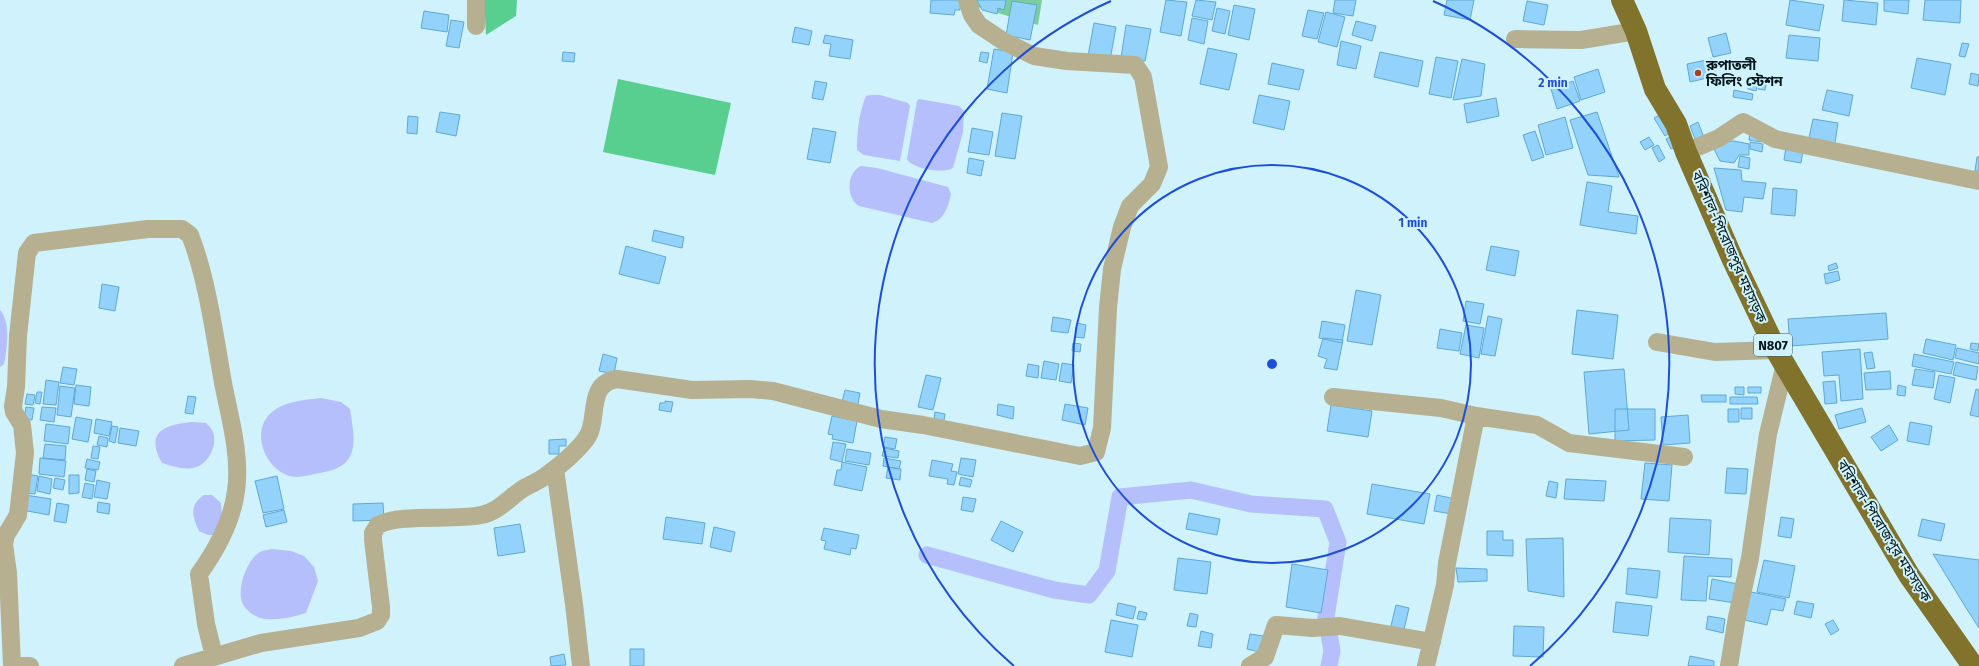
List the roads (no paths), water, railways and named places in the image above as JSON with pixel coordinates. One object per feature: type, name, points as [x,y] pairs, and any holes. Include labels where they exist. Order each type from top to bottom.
[{"type":"highway","name":"বরিশাল-পিরোজপুর মহাসড়ক","points":[[1622,0],[1636,31],[1655,89],[1676,124],[1686,152],[1733,260],[1780,357],[1909,575],[1973,666]]},
{"type":"street","points":[[476,0],[476,26]]},
{"type":"street","points":[[183,666],[261,643],[359,628],[376,621],[381,615],[373,540],[374,530],[378,525],[396,520],[458,518],[482,515],[502,506],[523,489],[555,469],[586,439],[600,388],[603,384],[610,380],[617,379],[692,390],[750,389],[773,391],[881,419],[923,425],[1080,456],[1096,452],[1102,428],[1108,308],[1112,269],[1122,227],[1130,206],[1152,184],[1159,167],[1143,77],[1135,65],[1066,61],[1034,56],[1003,40],[980,25],[972,15],[967,0]]},
{"type":"street","points":[[1515,39],[1581,40],[1636,31]]},
{"type":"street","points":[[1686,152],[1719,138],[1744,122],[1775,139],[1979,181]]},
{"type":"street","points":[[30,666],[12,666],[8,573],[4,544],[6,535],[18,515],[25,453],[22,425],[14,412],[14,406],[18,336],[27,253],[34,243],[148,229],[182,229],[190,234],[206,294],[234,442],[238,472],[232,514],[219,544],[199,574],[205,618],[214,656]]},
{"type":"street","points":[[1657,342],[1715,352],[1780,357],[1750,558],[1736,617],[1729,666]]},
{"type":"street","points":[[1333,396],[1440,408],[1476,416],[1537,425],[1569,443],[1684,457]]},
{"type":"street","points":[[1426,666],[1446,585],[1447,563],[1476,416]]},
{"type":"street","points":[[555,469],[581,666]]},
{"type":"street","points":[[1250,666],[1265,656],[1276,625],[1313,628],[1340,626],[1432,642]]},
{"type":"water","points":[[880,95],[908,103],[910,106],[900,161],[864,155],[857,150],[860,115],[866,96]]},
{"type":"water","points":[[919,99],[959,106],[964,111],[963,132],[953,168],[949,170],[928,170],[910,163],[907,159],[917,101]]},
{"type":"water","points":[[861,166],[877,168],[948,187],[951,194],[945,212],[940,219],[932,223],[859,206],[855,202],[850,192],[850,180],[856,169]]},
{"type":"water","points":[[0,310],[6,321],[7,336],[4,364],[0,367]]},
{"type":"water","points":[[321,398],[341,402],[350,409],[354,442],[349,459],[343,465],[333,470],[299,477],[286,474],[277,469],[269,461],[264,451],[261,441],[265,420],[272,412],[283,405],[308,399]]},
{"type":"water","points":[[194,422],[206,423],[212,430],[214,441],[212,452],[209,457],[201,465],[192,468],[179,468],[162,463],[155,443],[157,436],[167,427]]},
{"type":"water","points":[[204,495],[212,495],[221,503],[222,516],[216,535],[208,535],[199,531],[195,521],[193,512],[194,507],[199,499]]},
{"type":"water","points":[[272,549],[291,551],[304,556],[314,567],[318,581],[306,613],[281,619],[263,619],[252,614],[242,602],[242,582],[247,567],[260,552]]},
{"type":"waterway","points":[[927,555],[1054,590],[1089,595],[1107,571],[1120,497],[1191,490],[1251,504],[1325,509],[1338,542],[1326,617],[1332,651],[1329,666]]},
{"type":"place","name":"রুপাতলী ফিলিং স্টেশন","points":[[1698,73]]}]
